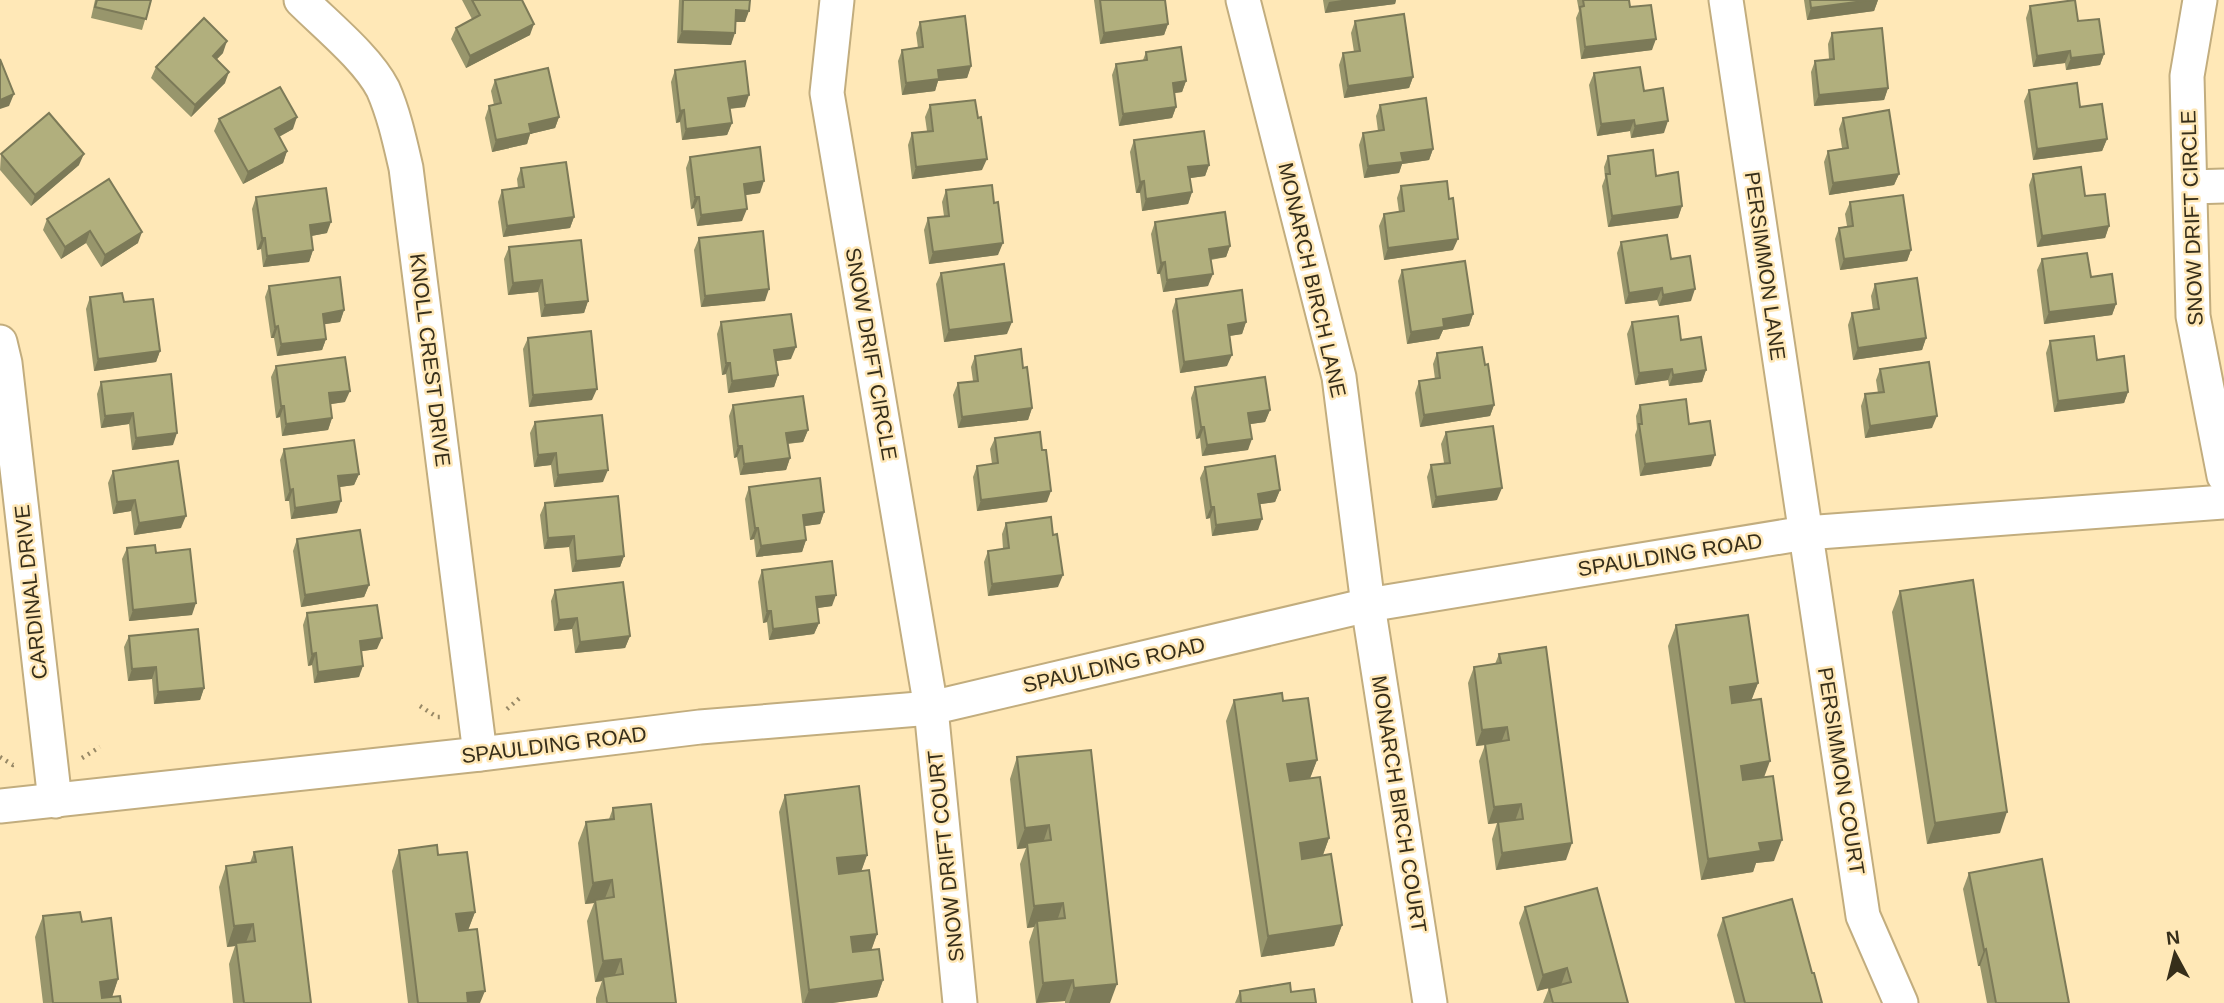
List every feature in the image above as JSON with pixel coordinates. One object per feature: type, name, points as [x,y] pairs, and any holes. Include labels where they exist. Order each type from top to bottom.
[{"type":"street","name":"KNOLL CREST DRIVE","points":[[301,0],[359,57],[382,88],[395,123],[406,169],[480,754]]},
{"type":"street","name":"SNOW DRIFT CIRCLE","points":[[836,0],[827,93],[931,708]]},
{"type":"street","name":"MONARCH BIRCH LANE","points":[[1243,0],[1339,377],[1368,605]]},
{"type":"street","name":"PERSIMMON LANE","points":[[1726,0],[1805,533]]},
{"type":"street","name":"SNOW DRIFT CIRCLE","points":[[2200,0],[2187,76],[2193,316],[2224,476]]},
{"type":"street","points":[[2191,187],[2224,186]]},
{"type":"street","name":"CARDINAL DRIVE","points":[[0,342],[5,363],[55,801]]},
{"type":"street","name":"SPAULDING ROAD","points":[[0,806],[480,754],[700,727],[931,708],[1368,605],[1805,533],[2224,502]]},
{"type":"street","name":"PERSIMMON COURT","points":[[1805,533],[1863,916],[1901,1003]]},
{"type":"street","name":"MONARCH BIRCH COURT","points":[[1368,605],[1430,1003]]},
{"type":"street","name":"SNOW DRIFT COURT","points":[[931,708],[960,1003]]},
{"type":"building","points":[[97,0],[151,0],[146,19],[95,7]]},
{"type":"building","points":[[472,0],[522,0],[534,24],[470,56],[456,28],[480,15]]},
{"type":"building","points":[[683,0],[750,0],[749,11],[736,10],[735,33],[682,31]]},
{"type":"building","points":[[1100,0],[1165,0],[1168,24],[1104,33]]},
{"type":"building","points":[[1583,0],[1629,0],[1630,7],[1651,5],[1656,39],[1585,47],[1580,7],[1584,6]]},
{"type":"building","points":[[1810,0],[1871,0],[1811,8]]},
{"type":"building","points":[[2075,0],[2078,21],[2099,19],[2104,54],[2071,58],[2070,51],[2037,56],[2030,6]]},
{"type":"building","points":[[1404,14],[1413,77],[1348,86],[1343,53],[1360,51],[1355,21]]},
{"type":"building","points":[[965,16],[971,66],[938,70],[939,79],[906,83],[902,50],[923,47],[920,22]]},
{"type":"building","points":[[204,18],[227,41],[213,56],[229,72],[195,105],[156,67]]},
{"type":"building","points":[[1882,28],[1888,88],[1819,95],[1815,61],[1834,59],[1832,33]]},
{"type":"building","points":[[1181,47],[1186,81],[1173,83],[1176,107],[1123,114],[1116,64],[1147,60],[1146,52]]},
{"type":"building","points":[[0,59],[14,94],[0,100]]},
{"type":"building","points":[[745,61],[749,95],[728,98],[732,123],[686,129],[684,110],[680,111],[675,70]]},
{"type":"building","points":[[1640,67],[1644,91],[1663,88],[1668,121],[1635,126],[1634,120],[1601,124],[1594,73]]},
{"type":"building","points":[[548,68],[559,117],[529,124],[531,133],[496,140],[489,106],[501,103],[495,80]]},
{"type":"building","points":[[2077,83],[2080,107],[2102,104],[2107,139],[2037,149],[2029,90]]},
{"type":"building","points":[[280,87],[297,117],[275,129],[287,151],[248,172],[219,119]]},
{"type":"building","points":[[1426,98],[1433,149],[1401,153],[1403,162],[1368,166],[1363,133],[1384,130],[1380,105]]},
{"type":"building","points":[[975,100],[978,118],[981,117],[987,159],[916,167],[912,133],[933,131],[930,105]]},
{"type":"building","points":[[1889,110],[1899,174],[1833,183],[1828,151],[1848,148],[1843,118]]},
{"type":"building","points":[[49,113],[84,154],[35,195],[1,154]]},
{"type":"building","points":[[1204,131],[1209,165],[1188,167],[1192,192],[1146,199],[1144,181],[1140,182],[1134,140]]},
{"type":"building","points":[[760,147],[764,181],[744,184],[747,209],[701,215],[699,197],[695,197],[690,157]]},
{"type":"building","points":[[1653,150],[1656,176],[1678,172],[1682,206],[1612,216],[1606,174],[1610,174],[1608,156]]},
{"type":"building","points":[[566,162],[574,217],[507,226],[502,190],[524,187],[521,168]]},
{"type":"building","points":[[2081,167],[2085,196],[2105,194],[2109,226],[2042,236],[2033,174]]},
{"type":"building","points":[[109,179],[142,232],[105,255],[90,231],[65,247],[47,219]]},
{"type":"building","points":[[1447,181],[1449,199],[1453,198],[1458,239],[1388,248],[1384,214],[1404,211],[1401,186]]},
{"type":"building","points":[[992,185],[994,203],[998,202],[1003,243],[933,252],[928,218],[949,216],[946,190]]},
{"type":"building","points":[[326,188],[331,222],[310,225],[313,250],[267,256],[256,197]]},
{"type":"building","points":[[1903,195],[1911,250],[1844,259],[1839,228],[1853,226],[1850,202]]},
{"type":"building","points":[[1225,212],[1230,246],[1209,249],[1213,274],[1167,280],[1165,262],[1161,263],[1155,222]]},
{"type":"building","points":[[763,231],[769,289],[705,296],[699,238]]},
{"type":"building","points":[[1667,235],[1671,259],[1690,256],[1695,289],[1663,295],[1662,288],[1629,293],[1621,242]]},
{"type":"building","points":[[581,240],[588,301],[545,305],[542,280],[513,283],[509,247]]},
{"type":"building","points":[[2087,253],[2091,277],[2112,274],[2116,304],[2049,312],[2042,259]]},
{"type":"building","points":[[1465,261],[1473,314],[1443,319],[1444,327],[1411,332],[1402,270]]},
{"type":"building","points":[[1004,264],[1012,322],[949,330],[941,273]]},
{"type":"building","points":[[340,277],[344,310],[323,314],[326,339],[281,344],[278,326],[275,327],[269,286]]},
{"type":"building","points":[[1917,278],[1926,338],[1858,348],[1852,313],[1879,309],[1875,284]]},
{"type":"building","points":[[1242,290],[1246,322],[1228,325],[1232,355],[1184,362],[1176,299]]},
{"type":"building","points":[[122,293],[124,302],[153,299],[160,351],[98,359],[90,297]]},
{"type":"building","points":[[791,314],[796,347],[774,350],[778,375],[732,381],[730,363],[726,363],[721,322]]},
{"type":"building","points":[[1678,316],[1681,340],[1701,337],[1706,370],[1673,375],[1672,369],[1639,373],[1632,322]]},
{"type":"building","points":[[591,331],[597,389],[533,395],[528,338]]},
{"type":"building","points":[[2094,336],[2097,360],[2124,356],[2128,392],[2058,401],[2050,341]]},
{"type":"building","points":[[1482,347],[1485,365],[1488,364],[1494,405],[1424,415],[1419,381],[1440,378],[1437,353]]},
{"type":"building","points":[[1021,349],[1023,368],[1027,367],[1032,408],[962,417],[958,383],[978,381],[975,356]]},
{"type":"building","points":[[345,357],[350,391],[329,393],[332,418],[286,424],[276,366]]},
{"type":"building","points":[[1929,362],[1937,416],[1870,426],[1865,394],[1884,392],[1880,369]]},
{"type":"building","points":[[171,374],[177,433],[136,438],[133,413],[105,416],[101,382]]},
{"type":"building","points":[[1265,377],[1270,410],[1248,413],[1252,439],[1207,445],[1204,427],[1201,427],[1195,387]]},
{"type":"building","points":[[803,396],[808,430],[786,433],[790,458],[744,464],[742,446],[738,446],[733,405]]},
{"type":"building","points":[[1686,399],[1689,424],[1710,421],[1715,455],[1645,464],[1639,424],[1642,424],[1640,405]]},
{"type":"building","points":[[602,415],[608,470],[558,475],[556,453],[538,455],[535,422]]},
{"type":"building","points":[[1493,426],[1502,488],[1436,497],[1431,465],[1450,463],[1446,432]]},
{"type":"building","points":[[1040,432],[1042,450],[1046,450],[1051,491],[981,500],[977,466],[998,463],[995,438]]},
{"type":"building","points":[[354,440],[359,474],[338,476],[341,501],[295,508],[284,449]]},
{"type":"building","points":[[1275,456],[1280,490],[1258,494],[1262,519],[1216,525],[1205,467]]},
{"type":"building","points":[[178,461],[186,516],[139,523],[135,500],[117,502],[113,471]]},
{"type":"building","points":[[820,478],[824,512],[803,515],[806,540],[761,546],[758,528],[755,528],[749,487]]},
{"type":"building","points":[[618,496],[624,556],[576,561],[574,536],[548,538],[545,503]]},
{"type":"building","points":[[1051,517],[1053,535],[1057,534],[1063,575],[992,584],[988,551],[1009,548],[1006,523]]},
{"type":"building","points":[[360,530],[369,585],[305,595],[297,539]]},
{"type":"building","points":[[155,545],[156,553],[190,549],[196,603],[133,610],[127,548]]},
{"type":"building","points":[[832,561],[836,595],[816,597],[819,623],[773,629],[771,611],[767,611],[762,570]]},
{"type":"building","points":[[1973,580],[2007,812],[1935,823],[1900,591]]},
{"type":"building","points":[[623,582],[630,636],[580,642],[577,618],[559,620],[555,590]]},
{"type":"building","points":[[377,605],[382,638],[360,641],[363,666],[318,672],[316,653],[312,654],[307,613]]},
{"type":"building","points":[[1748,615],[1758,683],[1730,687],[1732,703],[1761,699],[1770,761],[1741,766],[1743,780],[1773,776],[1782,840],[1759,843],[1761,851],[1708,859],[1676,625]]},
{"type":"building","points":[[198,629],[204,688],[158,692],[156,667],[132,669],[129,636]]},
{"type":"building","points":[[1546,647],[1572,843],[1502,853],[1498,822],[1523,819],[1521,804],[1494,807],[1485,744],[1509,740],[1507,727],[1482,730],[1474,667],[1501,663],[1499,654]]},
{"type":"building","points":[[1282,693],[1283,701],[1308,698],[1317,760],[1287,764],[1290,781],[1320,777],[1329,838],[1300,843],[1302,859],[1331,854],[1342,925],[1268,936],[1234,700]]},
{"type":"building","points":[[1091,750],[1117,984],[1074,988],[1073,980],[1043,983],[1037,921],[1065,918],[1063,903],[1034,906],[1027,843],[1051,840],[1049,825],[1025,828],[1017,757]]},
{"type":"building","points":[[859,786],[867,855],[837,858],[839,874],[869,870],[877,934],[851,937],[853,952],[879,949],[883,980],[809,990],[785,795]]},
{"type":"building","points":[[651,804],[676,1003],[607,1003],[603,977],[623,974],[621,959],[603,961],[595,900],[614,897],[612,880],[593,883],[586,822],[614,819],[613,808]]},
{"type":"building","points":[[437,845],[438,855],[467,852],[475,912],[456,914],[459,931],[477,929],[485,991],[467,993],[468,1003],[418,1003],[399,850]]},
{"type":"building","points":[[292,847],[311,1003],[244,1003],[236,943],[255,941],[253,924],[234,926],[226,866],[256,862],[254,852]]},
{"type":"building","points":[[2042,859],[2069,1003],[1996,1003],[1969,873]]},
{"type":"building","points":[[1597,888],[1628,1003],[1553,1003],[1549,988],[1571,982],[1567,968],[1543,975],[1525,907]]},
{"type":"building","points":[[1792,899],[1822,1003],[1745,1003],[1723,918]]},
{"type":"building","points":[[80,912],[82,922],[111,918],[118,979],[100,982],[102,998],[120,996],[121,1003],[53,1003],[43,916]]},
{"type":"building","points":[[1290,983],[1291,992],[1314,989],[1316,1003],[1241,1003],[1240,991]]}]
